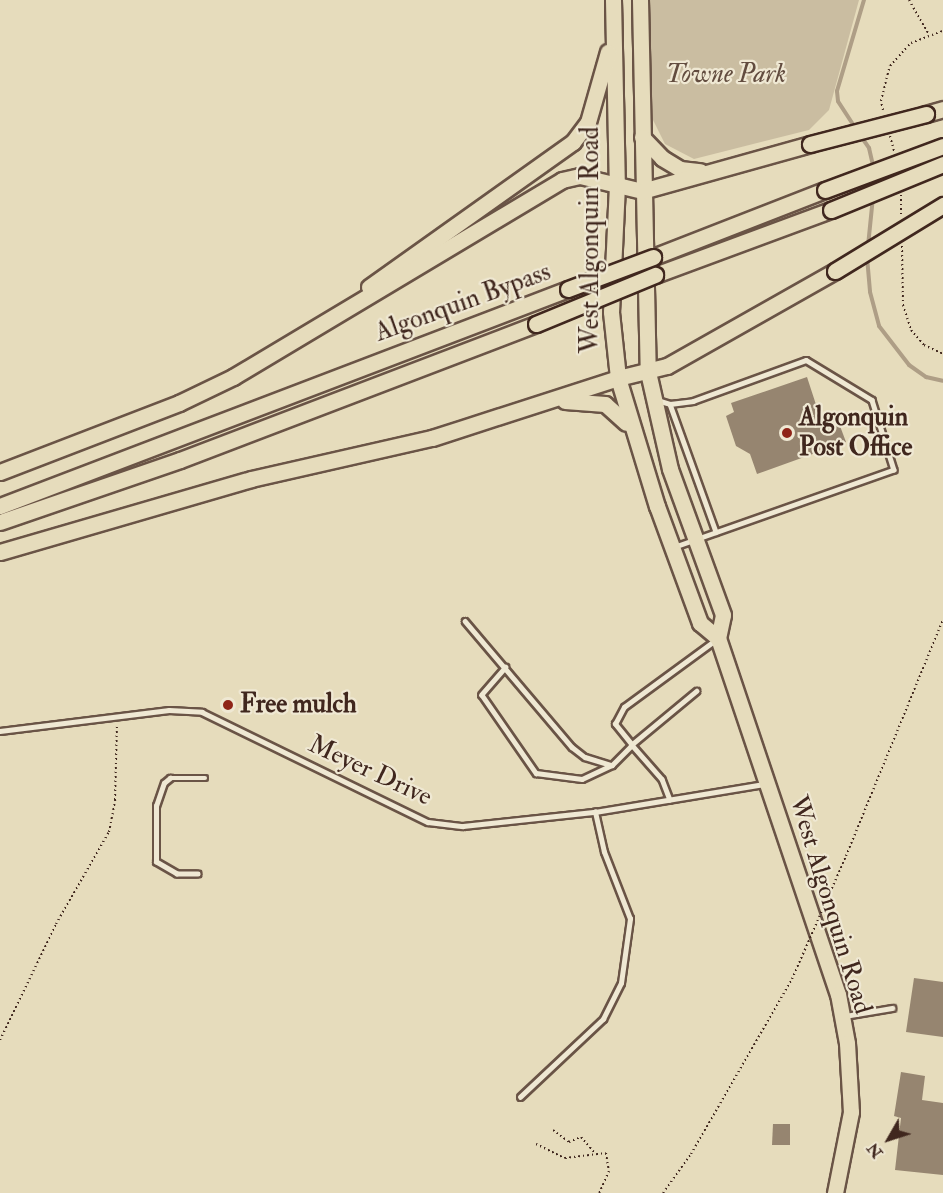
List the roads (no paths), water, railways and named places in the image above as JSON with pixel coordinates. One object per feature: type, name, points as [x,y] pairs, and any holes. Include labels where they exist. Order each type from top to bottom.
[{"type":"main road","name":"West Algonquin Road","points":[[613,0],[617,185],[611,312],[618,378],[631,428],[700,623],[718,638]]},
{"type":"main road","name":"West Algonquin Road","points":[[640,0],[642,191],[648,372],[652,399],[670,469],[723,615],[718,638],[815,919],[842,1016],[851,1125],[835,1193]]},
{"type":"main road","points":[[298,339],[329,313],[573,142],[588,122],[612,35]]},
{"type":"main road","points":[[0,472],[178,403],[234,377],[562,180],[580,176],[642,191],[943,109]]},
{"type":"main road","points":[[642,136],[662,158],[680,169],[709,172]]},
{"type":"main road","name":"Algonquin Bypass","points":[[0,506],[943,146]]},
{"type":"main road","name":"Algonquin Bypass","points":[[0,522],[180,460],[536,324],[655,275],[831,210],[943,164]]},
{"type":"main road","points":[[0,552],[251,479],[432,438],[618,378],[667,366],[835,271],[943,205]]},
{"type":"main road","points":[[544,402],[582,400],[605,404],[631,428]]},
{"type":"lane","points":[[652,399],[670,404],[693,401],[806,360],[872,400],[894,470],[672,548]]},
{"type":"lane","points":[[670,404],[716,531]]},
{"type":"lane","points":[[465,621],[572,747],[585,758],[612,765]]},
{"type":"lane","points":[[670,800],[662,779],[615,724],[624,707],[718,638]]},
{"type":"lane","points":[[506,667],[482,695],[536,772],[582,779],[612,765],[632,745],[697,691]]},
{"type":"lane","name":"Meyer Drive","points":[[0,731],[169,710],[202,712],[428,822],[463,826],[595,812],[767,784]]},
{"type":"lane","points":[[198,874],[177,874],[156,862],[156,806],[164,783],[170,778],[205,778]]},
{"type":"lane","points":[[520,1097],[603,1019],[621,983],[630,920],[604,852],[595,812]]},
{"type":"lane","points":[[842,1016],[892,1008]]},
{"type":"waterway","points":[[856,129],[838,101],[837,91],[864,0]]},
{"type":"waterway","points":[[860,135],[869,148],[874,169]]},
{"type":"waterway","points":[[868,246],[873,197]]},
{"type":"waterway","points":[[867,257],[870,292],[879,326],[909,365],[926,377],[943,381]]},
{"type":"place","name":"Algonquin Post Office","points":[[787,433]]},
{"type":"place","name":"Free mulch","points":[[228,705]]},
{"type":"park label","name":"Towne Park","points":[[726,75]]}]
